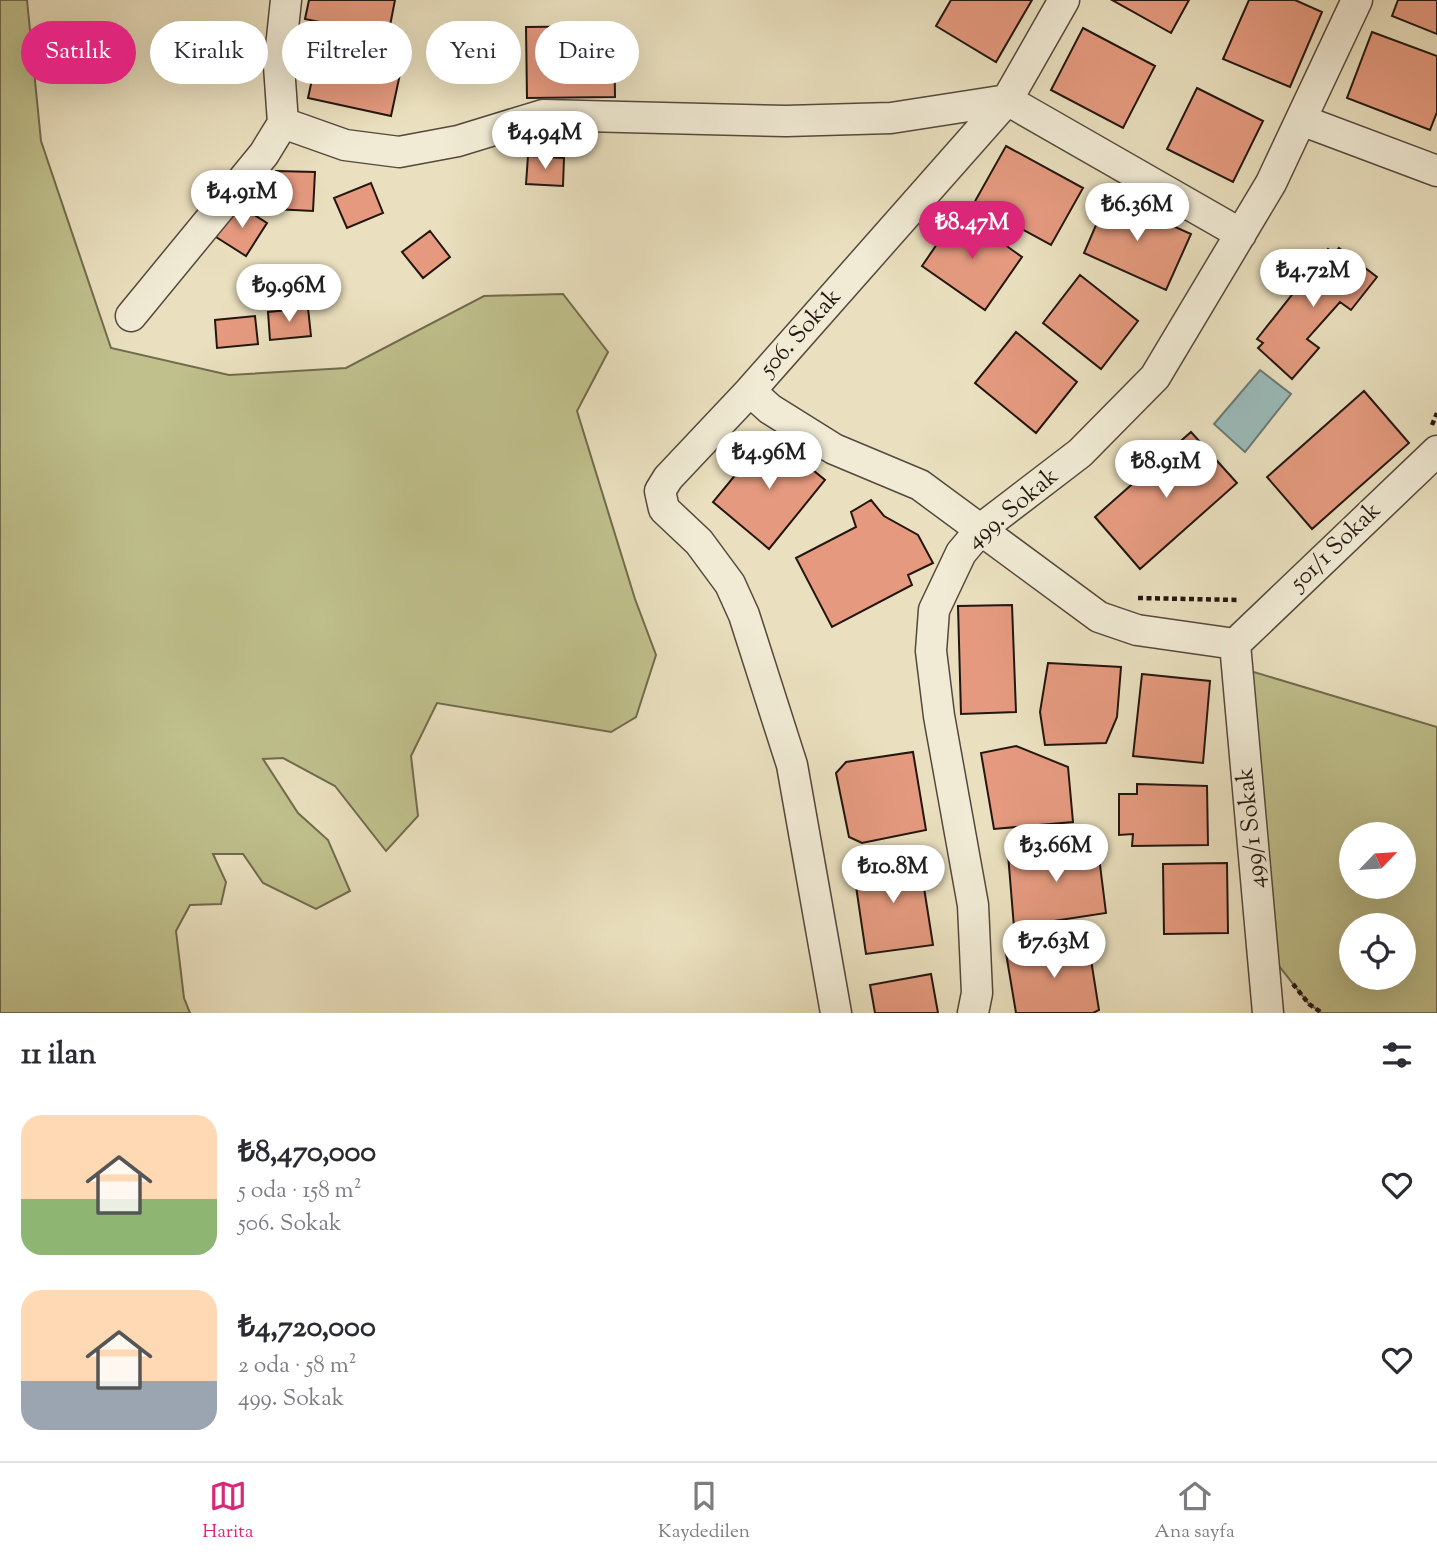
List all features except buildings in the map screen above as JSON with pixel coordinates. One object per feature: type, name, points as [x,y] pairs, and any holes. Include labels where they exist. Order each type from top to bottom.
[{"type":"street","points":[[131,316],[264,154],[283,123],[279,66],[286,0]]},
{"type":"street","name":"506. Sokak","points":[[1064,0],[1007,100],[750,390],[770,409],[834,449],[920,485],[982,528],[1099,617],[1137,630],[1236,644]]},
{"type":"street","name":"499. Sokak","points":[[973,1013],[977,993],[973,905],[939,716],[931,651],[934,610],[961,553],[982,528],[1080,453],[1155,377],[1271,183],[1357,0]]},
{"type":"street","points":[[283,123],[345,145],[399,152],[458,141],[543,115],[786,121],[891,118],[1007,100],[1241,234]]},
{"type":"street","points":[[1301,120],[1437,171]]},
{"type":"street","points":[[750,390],[668,478],[660,491],[664,509],[699,542],[730,584],[744,615],[792,765],[836,1013]]},
{"type":"street","name":"501/1 Sokak","points":[[1236,644],[1434,441]]},
{"type":"street","name":"499/1 Sokak","points":[[1236,644],[1268,1013]]},
{"type":"path","points":[[1434,441],[1437,413]]},
{"type":"path","points":[[1138,598],[1238,601],[1248,593]]},
{"type":"green space","points":[[0,0],[27,0],[29,21],[21,21],[21,84],[35,84],[41,141],[111,348],[229,375],[346,368],[484,296],[563,294],[608,352],[577,411],[635,599],[656,655],[636,717],[611,732],[437,703],[411,756],[418,816],[386,851],[335,786],[283,758],[263,759],[298,813],[328,840],[350,891],[316,909],[263,883],[243,854],[213,854],[226,882],[221,904],[190,905],[176,931],[184,998],[190,1013],[0,1013]]},
{"type":"green space","points":[[1237,667],[1437,727],[1437,1013],[1322,1013],[1309,1004],[1264,947]]},
{"type":"water","points":[[1260,370],[1291,394],[1245,452],[1214,424]]}]
